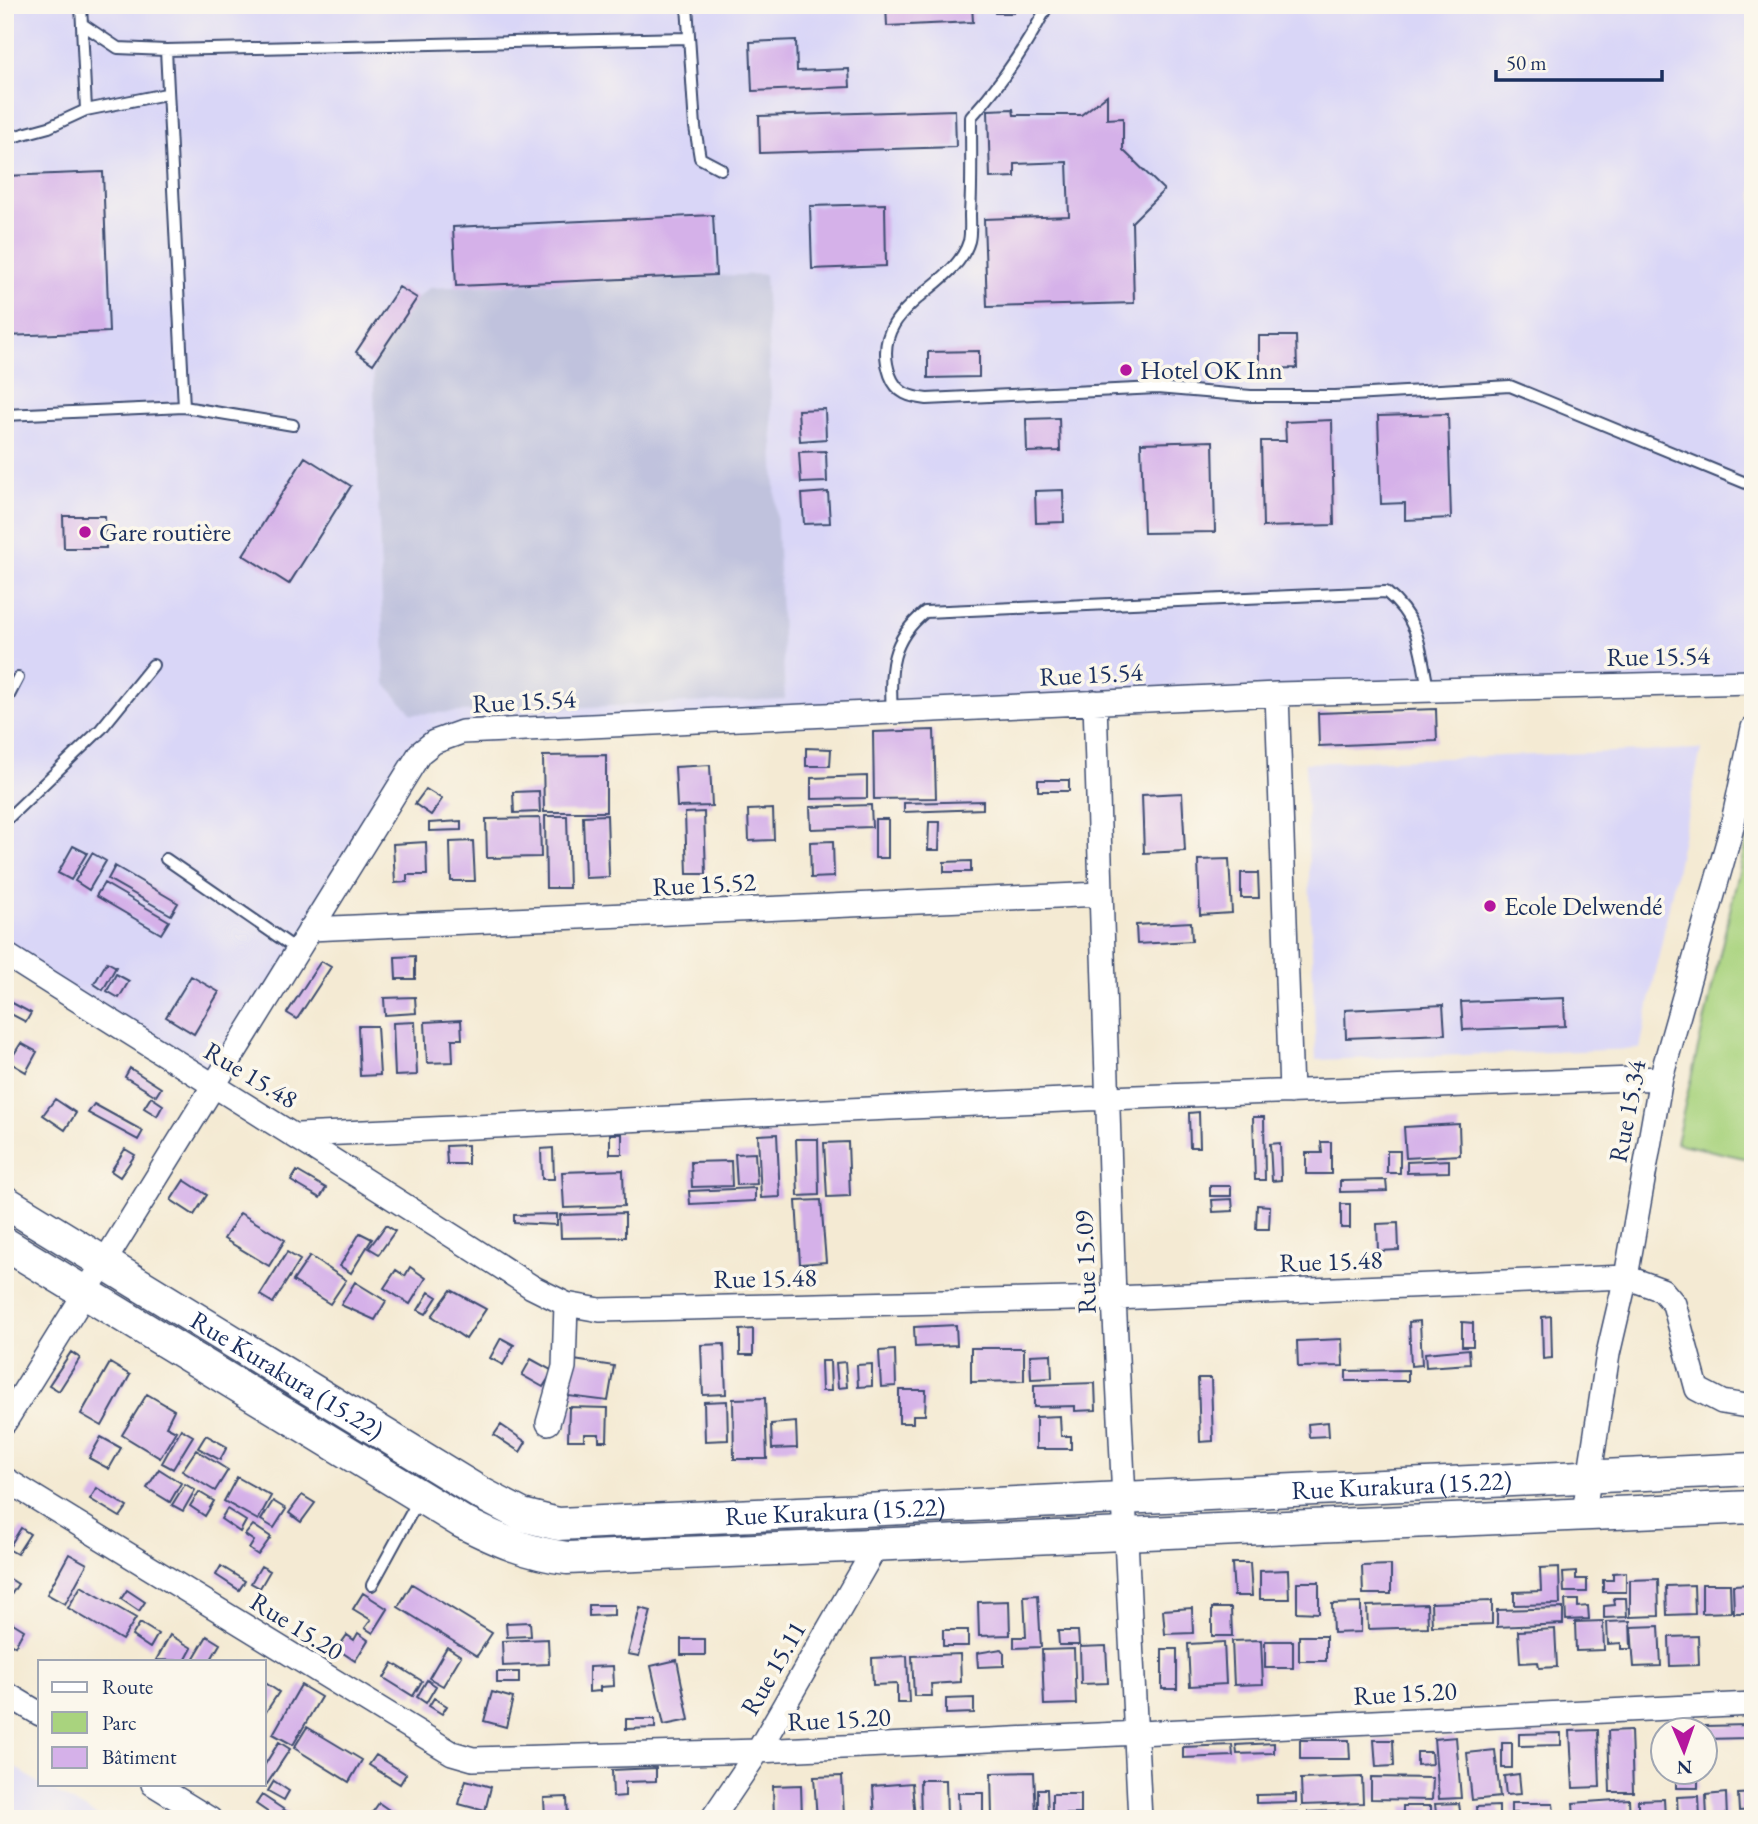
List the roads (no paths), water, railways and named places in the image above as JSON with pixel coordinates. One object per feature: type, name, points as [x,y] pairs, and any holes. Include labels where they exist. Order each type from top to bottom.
[{"type":"main road","name":"Rue Kurakura (15.22)","points":[[5,1202],[480,1493],[540,1521],[647,1521],[907,1506],[1124,1499],[1753,1469]]},
{"type":"main road","name":"Rue Kurakura (15.22)","points":[[5,1244],[421,1497],[514,1548],[567,1558],[1584,1512],[1753,1507]]},
{"type":"street","name":"Rue 15.54","points":[[310,929],[420,753],[434,743],[462,732],[1277,694],[1753,682]]},
{"type":"street","points":[[1277,694],[1291,1092]]},
{"type":"street","name":"Rue 15.09","points":[[1095,702],[1114,1298],[1140,1819]]},
{"type":"street","name":"Rue 15.34","points":[[1584,1512],[1608,1354],[1626,1277],[1661,1078],[1731,831],[1753,728]]},
{"type":"street","name":"Rue 15.52","points":[[310,929],[1101,894]]},
{"type":"street","points":[[5,1422],[310,929]]},
{"type":"street","name":"Rue 15.48","points":[[5,954],[213,1086],[299,1135],[532,1287],[566,1304],[600,1310],[1114,1298],[1626,1277]]},
{"type":"street","points":[[299,1135],[1108,1098],[1661,1078]]},
{"type":"street","points":[[1626,1277],[1662,1290],[1674,1304],[1697,1389],[1722,1402],[1753,1407]]},
{"type":"street","points":[[548,1423],[564,1367],[566,1304]]},
{"type":"street","name":"Rue 15.20","points":[[5,1479],[452,1754],[473,1759],[758,1751],[1753,1703]]},
{"type":"street","name":"Rue 15.11","points":[[712,1819],[758,1751],[878,1543]]},
{"type":"street","points":[[5,1693],[38,1713]]},
{"type":"street","points":[[156,1786],[210,1819]]},
{"type":"lane","points":[[82,5],[86,110]]},
{"type":"lane","points":[[687,5],[687,38],[700,158],[721,169]]},
{"type":"lane","points":[[1048,5],[1020,57],[971,117],[969,242],[951,268],[904,311],[888,336],[885,359],[893,383],[906,397],[928,399],[1157,388],[1251,396],[1335,396],[1510,386],[1753,485]]},
{"type":"lane","points":[[82,24],[118,48],[166,50],[687,38]]},
{"type":"lane","points":[[166,50],[166,94],[184,407]]},
{"type":"lane","points":[[5,139],[49,127],[86,110],[166,94]]},
{"type":"lane","points":[[5,415],[184,407],[293,425]]},
{"type":"lane","points":[[892,711],[895,648],[908,626],[925,612],[1386,592],[1405,607],[1416,632],[1428,689]]},
{"type":"lane","points":[[5,821],[101,729],[153,665]]},
{"type":"lane","points":[[5,703],[18,678]]},
{"type":"lane","points":[[166,859],[296,949]]},
{"type":"lane","points":[[372,1585],[421,1497]]},
{"type":"place","name":"Hotel OK Inn","points":[[1126,370]]},
{"type":"place","name":"Gare routière","points":[[85,532]]},
{"type":"place","name":"Ecole Delwendé","points":[[1490,906]]}]
